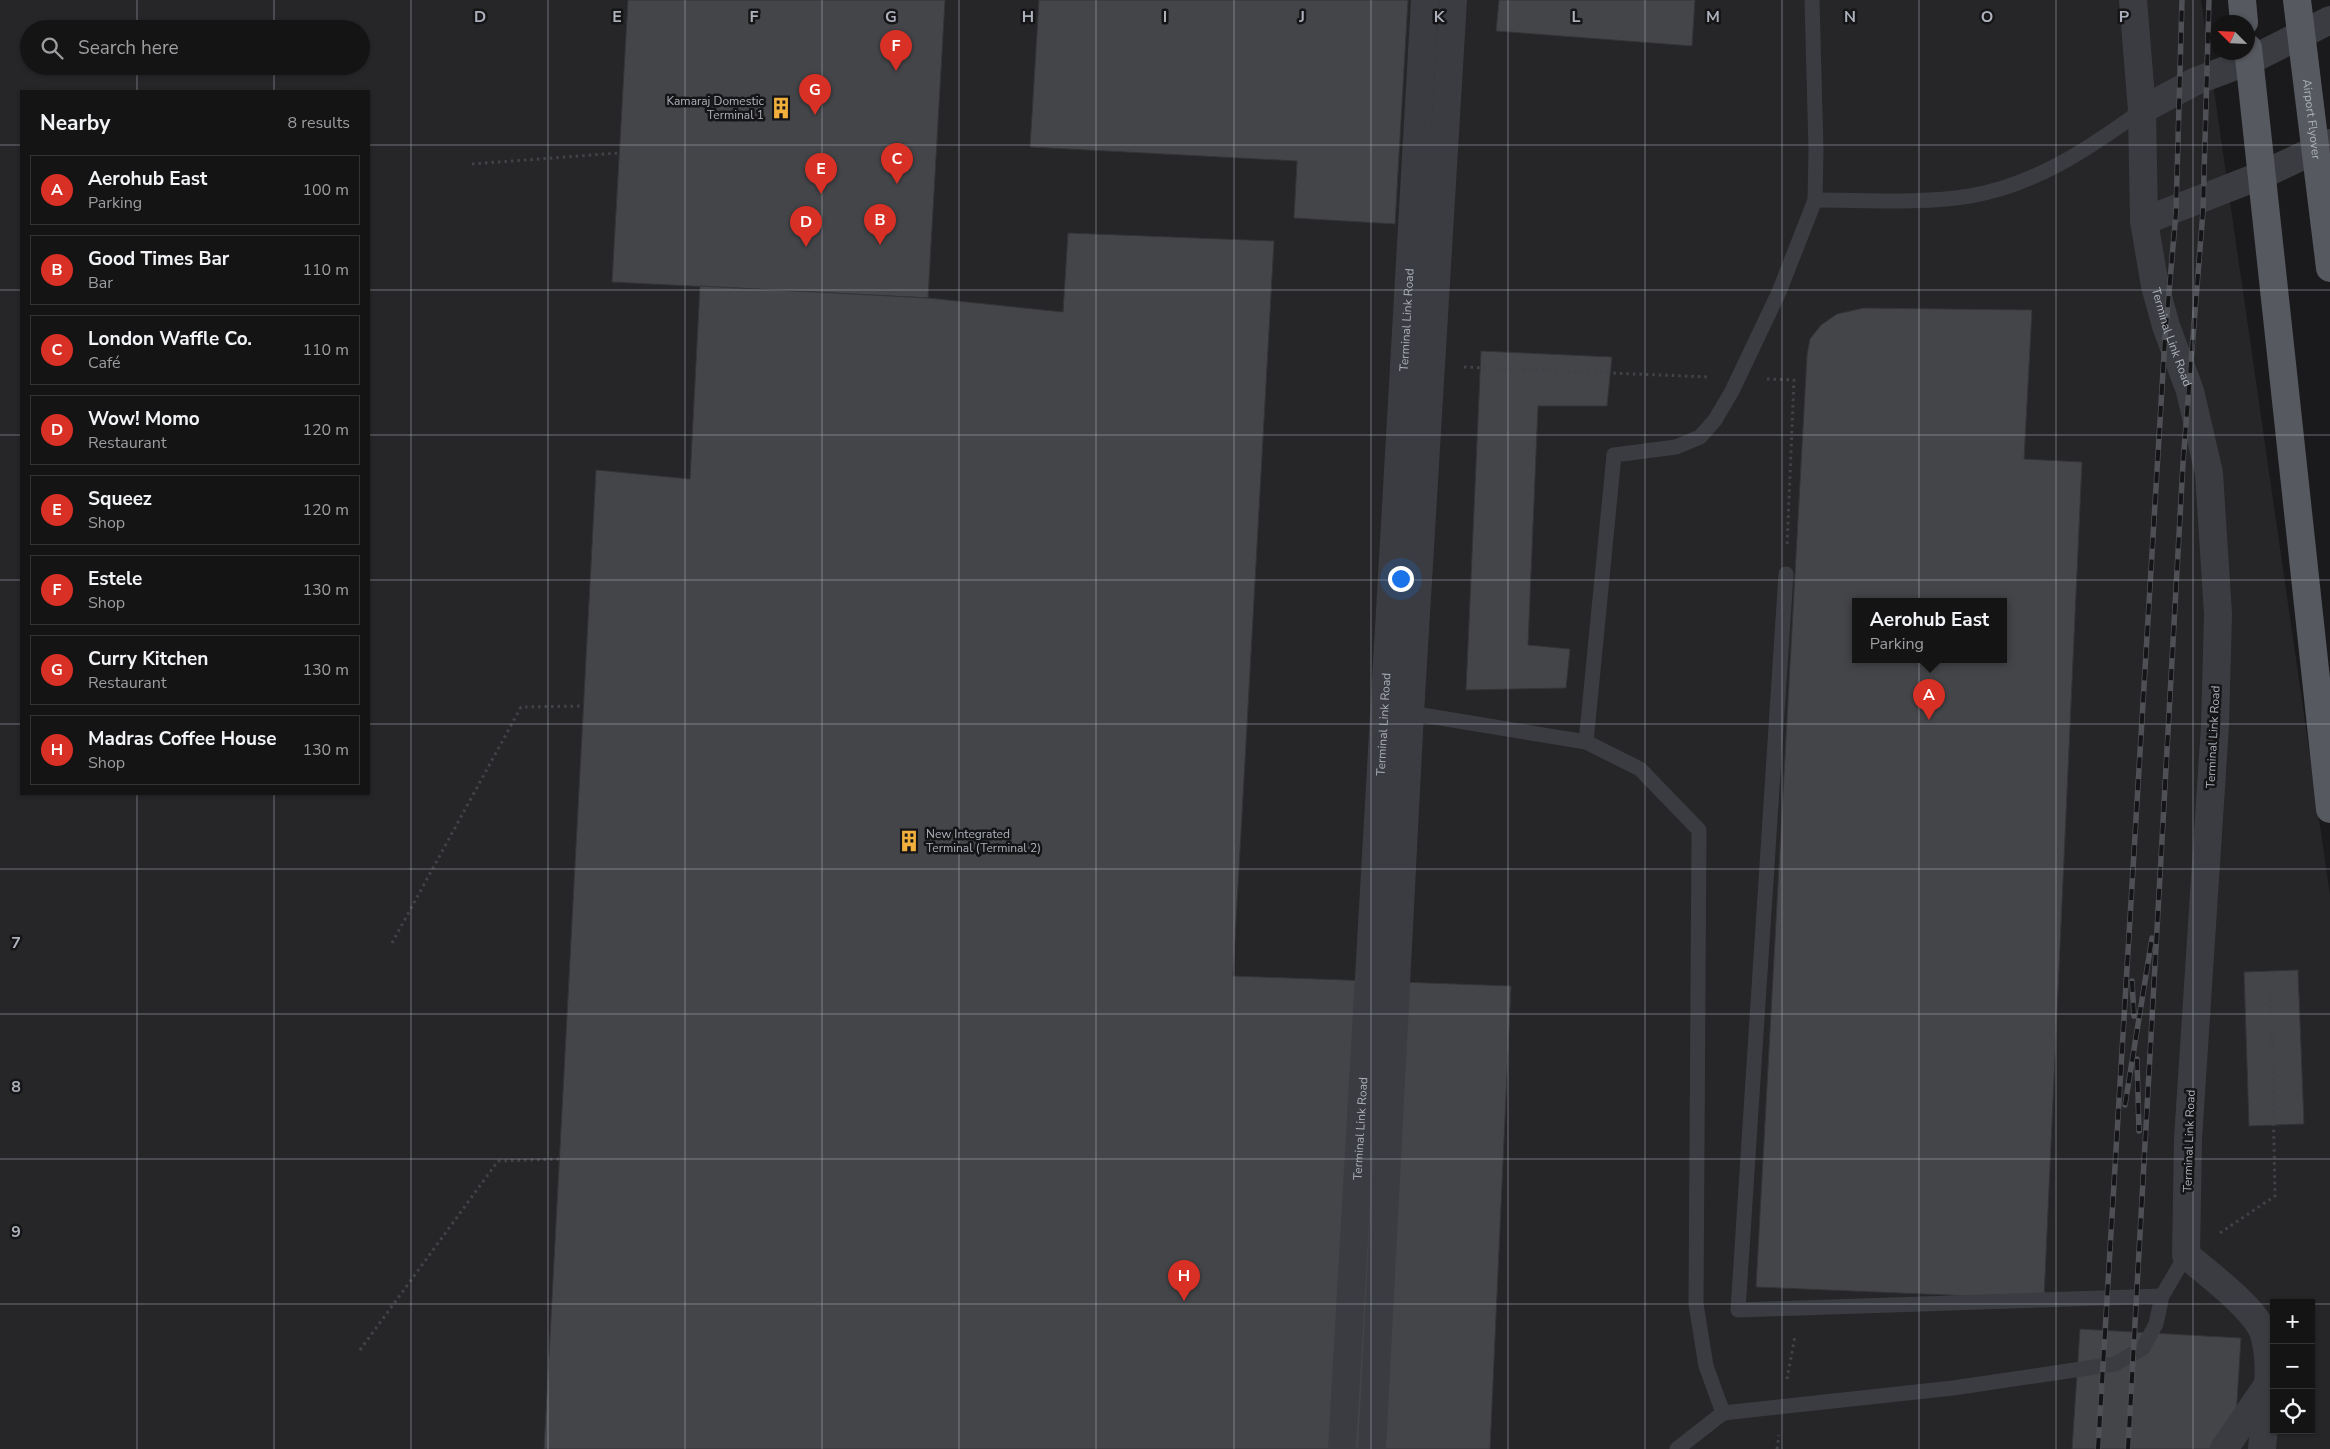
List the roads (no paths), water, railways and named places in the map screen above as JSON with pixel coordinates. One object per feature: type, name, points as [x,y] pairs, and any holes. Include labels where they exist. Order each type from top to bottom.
[{"type":"main road","points":[[2242,0],[2243,15]]},
{"type":"main road","name":"Airport Flyover","points":[[2297,0],[2330,268]]},
{"type":"main road","points":[[2249,60],[2330,809]]},
{"type":"street","name":"Terminal Link Road","points":[[1342,1449],[1425,0]]},
{"type":"street","name":"Terminal Link Road","points":[[1372,1449],[1410,713],[1453,0]]},
{"type":"street","name":"Terminal Link Road","points":[[2133,0],[2142,110],[2144,221],[2155,286],[2166,326],[2190,391],[2209,473],[2218,614],[2215,726],[2188,1139],[2186,1255]]},
{"type":"street","points":[[2255,51],[2330,20]]},
{"type":"street","points":[[2142,110],[2237,60]]},
{"type":"street","points":[[2144,221],[2262,174],[2330,143]]},
{"type":"street","points":[[2186,1255],[2250,1311],[2263,1333],[2269,1371],[2262,1449]]},
{"type":"street","points":[[2224,1449],[2268,1385]]},
{"type":"lane","points":[[1586,742],[1614,454],[1676,447],[1700,437],[1714,420],[1738,378],[1779,292],[1815,200],[1816,141],[1812,0]]},
{"type":"lane","points":[[1815,200],[1942,199],[1993,190],[2037,176],[2079,153],[2142,110]]},
{"type":"lane","points":[[1786,574],[1738,1310],[2162,1296]]},
{"type":"lane","points":[[1410,713],[1586,742],[1640,769],[1699,830],[1696,1304],[1706,1366],[1723,1413]]},
{"type":"lane","points":[[1677,1449],[1723,1413],[1953,1388],[2115,1364],[2143,1348],[2156,1324],[2162,1296],[2186,1255]]},
{"type":"railway","points":[[2098,1449],[2165,338],[2176,212],[2182,0]]},
{"type":"railway","points":[[2128,1449],[2183,463],[2203,211],[2209,0]]},
{"type":"railway","points":[[2125,1105],[2152,938]]},
{"type":"railway","points":[[2132,981],[2134,1016]]},
{"type":"railway","points":[[2137,1059],[2139,1131]]},
{"type":"place","name":"Estele","points":[[896,71]]},
{"type":"place","name":"Kamaraj Domestic Terminal 1","points":[[781,108]]},
{"type":"place","name":"Curry Kitchen","points":[[815,115]]},
{"type":"place","name":"London Waffle Co.","points":[[897,184]]},
{"type":"place","name":"Squeez","points":[[821,194]]},
{"type":"place","name":"Good Times Bar","points":[[880,245]]},
{"type":"place","name":"Wow! Momo","points":[[806,247]]},
{"type":"place","name":"Aerohub East","points":[[1929,720]]},
{"type":"place","name":"New Integrated Terminal (Terminal 2)","points":[[909,841]]},
{"type":"place","name":"Madras Coffee House","points":[[1184,1301]]}]
